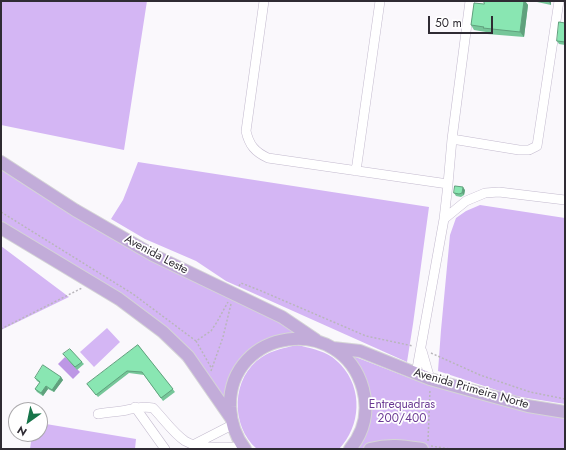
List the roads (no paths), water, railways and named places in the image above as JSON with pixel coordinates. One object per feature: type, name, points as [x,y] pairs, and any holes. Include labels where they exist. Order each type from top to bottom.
[{"type":"main road","name":"Avenida Leste","points":[[1,162],[76,210],[153,255],[282,317],[316,340]]},
{"type":"main road","points":[[1,228],[119,299],[163,332],[192,362],[231,421],[237,437],[244,448]]},
{"type":"main road","points":[[231,421],[230,398],[235,380],[245,363],[259,350],[277,341],[296,338],[316,340],[333,348],[349,361],[360,379],[366,399],[365,420],[358,440],[350,449]]},
{"type":"main road","name":"Avenida Primeira Norte","points":[[333,348],[360,351],[416,374],[430,384],[528,406],[565,412]]},
{"type":"main road","points":[[370,449],[396,445],[422,449]]},
{"type":"lane","points":[[264,1],[246,131],[248,140],[253,148],[268,158],[448,184]]},
{"type":"lane","points":[[356,171],[380,1]]},
{"type":"lane","points":[[416,374],[444,219],[452,139],[470,1]]},
{"type":"lane","points":[[452,139],[519,150],[529,150],[537,146],[559,1]]},
{"type":"lane","points":[[444,219],[466,201],[485,192],[498,192],[565,200]]},
{"type":"lane","points":[[421,348],[430,384]]},
{"type":"lane","points":[[98,414],[147,406],[153,408],[186,441],[213,447],[244,448]]},
{"type":"lane","points":[[136,407],[164,449]]},
{"type":"lane","points":[[195,444],[231,421]]},
{"type":"park label","name":"Entrequadras 200/400","points":[[402,412]]}]
